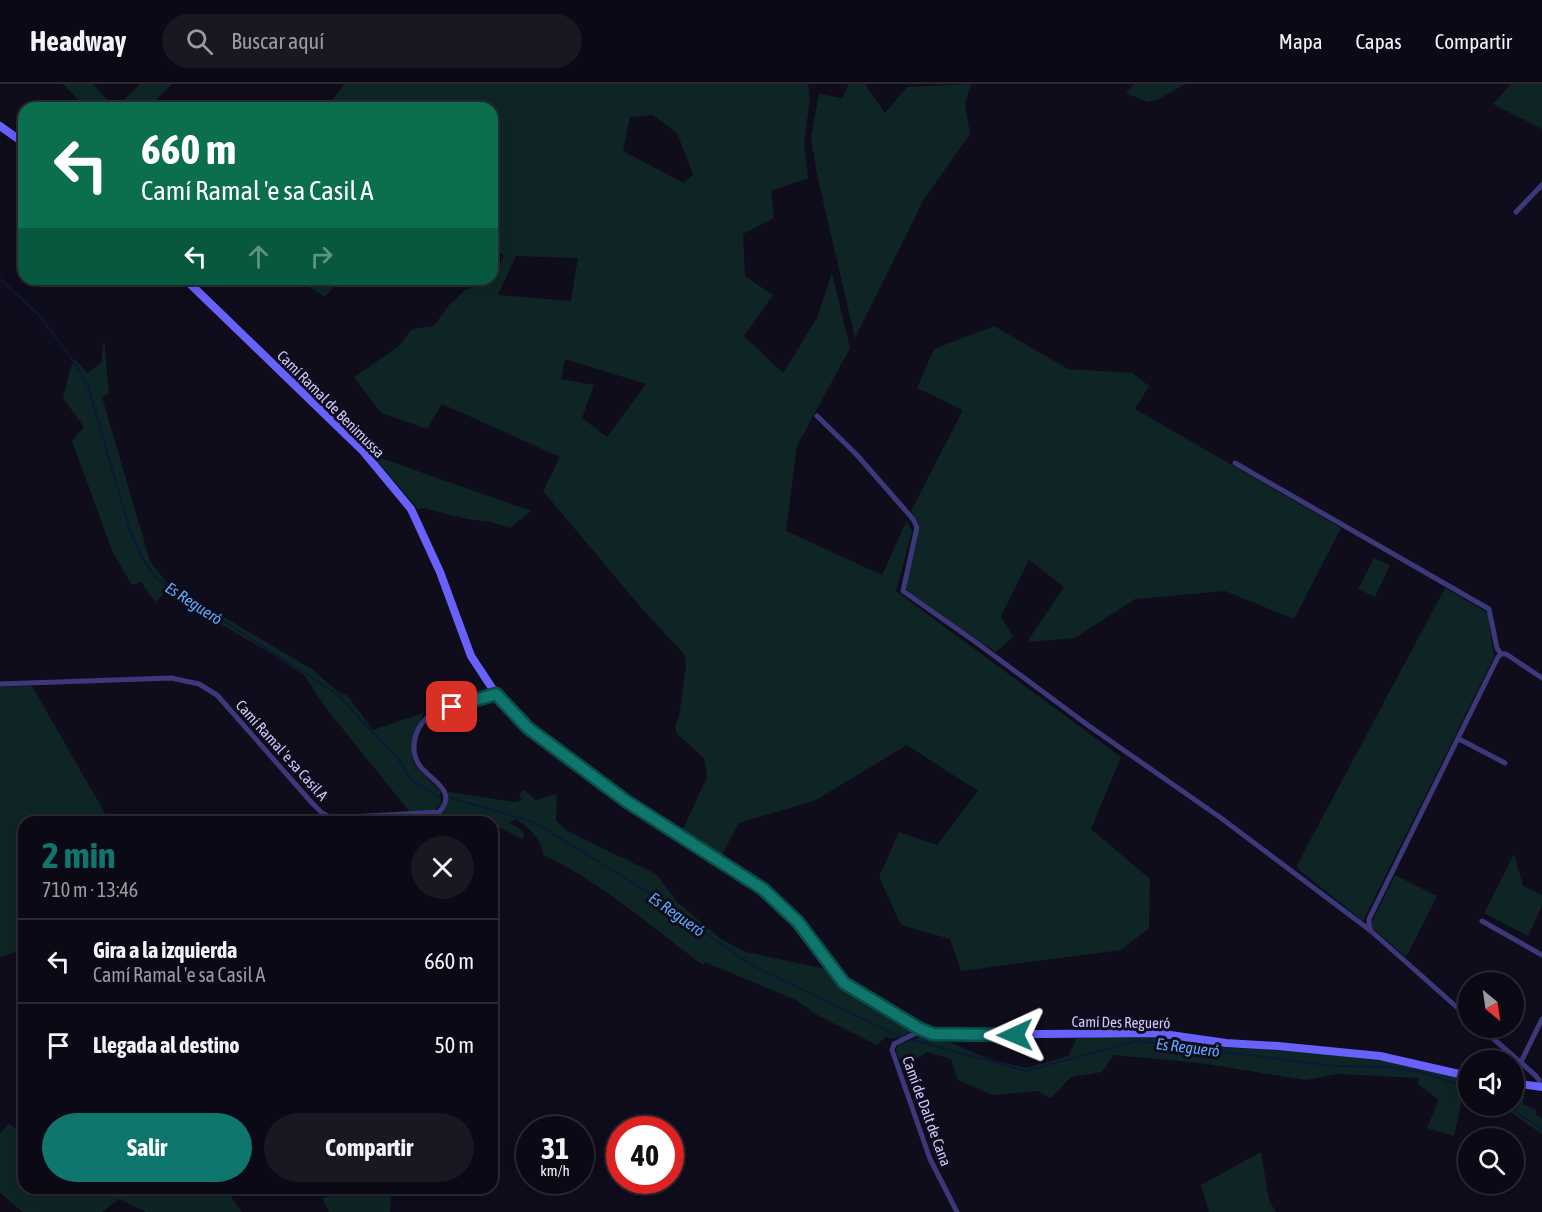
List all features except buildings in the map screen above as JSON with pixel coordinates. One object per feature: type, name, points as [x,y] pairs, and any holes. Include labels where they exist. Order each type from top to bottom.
[{"type":"street","points":[[0,126],[18,139]]},
{"type":"street","points":[[1516,213],[1542,185]]},
{"type":"street","name":"Camí Ramal de Benimussa","points":[[190,285],[362,450],[411,509],[440,572],[471,656],[496,694]]},
{"type":"street","points":[[817,416],[857,455],[914,519],[917,527],[903,591],[1089,726],[1221,818],[1371,931],[1458,1008]]},
{"type":"street","points":[[1235,463],[1489,609],[1497,648],[1501,654]]},
{"type":"street","points":[[1371,931],[1369,919],[1501,654]]},
{"type":"street","points":[[1501,654],[1506,654],[1542,678]]},
{"type":"street","name":"Camí Ramal 'e sa Casil A","points":[[0,684],[133,678],[179,679],[199,684],[220,699],[312,803],[328,816]]},
{"type":"street","name":"Camí Ramal 'e sa Casil A","points":[[380,816],[427,814],[441,810],[445,800],[444,791],[439,783],[422,769],[415,757],[418,727],[425,718],[434,713],[496,694]]},
{"type":"street","name":"Camí Des Regueró","points":[[496,694],[528,728],[626,801],[763,889],[798,922],[844,983],[920,1029],[933,1034],[945,1035],[1156,1033],[1226,1043],[1380,1056],[1458,1074]]},
{"type":"street","points":[[1459,739],[1505,763]]},
{"type":"street","points":[[1482,921],[1542,955]]},
{"type":"street","points":[[1524,1056],[1542,1020]]},
{"type":"street","name":"Camí de Dalt de Cana","points":[[920,1029],[894,1044],[892,1050],[930,1159],[957,1212]]},
{"type":"street","points":[[1493,1038],[1507,1050]]},
{"type":"street","points":[[1524,1065],[1539,1080],[1541,1086],[1524,1084]]},
{"type":"green space","points":[[63,84],[93,84],[109,102],[80,102]]},
{"type":"green space","points":[[140,84],[172,84],[154,102],[121,102]]},
{"type":"green space","points":[[345,84],[808,84],[810,99],[804,142],[808,178],[771,191],[774,218],[743,234],[745,276],[773,295],[744,336],[783,373],[817,318],[832,273],[850,348],[797,446],[786,531],[882,575],[907,520],[912,532],[896,591],[1121,757],[1091,829],[1150,879],[1149,928],[1121,950],[961,971],[950,939],[901,925],[879,877],[899,832],[937,845],[978,791],[907,745],[816,800],[739,823],[721,856],[681,833],[707,777],[704,758],[677,734],[675,726],[679,717],[686,666],[685,655],[644,611],[543,491],[560,457],[442,404],[427,429],[381,413],[354,377],[398,347],[412,329],[434,326],[449,305],[465,290],[477,285],[498,285],[498,268],[504,256],[498,250],[498,102],[330,102]],"holes":[[[653,115],[677,133],[693,174],[684,183],[623,151],[630,117]],[[516,256],[578,258],[571,301],[498,295]],[[565,359],[646,384],[607,437],[582,418],[594,385],[561,379]]]},
{"type":"green space","points":[[849,84],[865,84],[885,113],[907,87],[971,84],[965,103],[970,134],[924,199],[855,338],[817,175],[811,137],[819,94],[842,98]]},
{"type":"green space","points":[[1134,84],[1185,84],[1159,99],[1147,102],[1126,93]]},
{"type":"green space","points":[[1511,84],[1542,84],[1542,129],[1493,104]]},
{"type":"green space","points":[[306,285],[336,285],[325,297]]},
{"type":"green space","points":[[994,326],[1068,369],[1132,373],[1149,386],[1135,409],[1341,528],[1294,619],[1225,591],[1135,599],[1075,638],[1027,642],[1064,587],[1029,560],[1001,616],[1013,637],[996,652],[909,594],[905,585],[920,525],[911,511],[963,410],[917,388],[934,349]]},
{"type":"green space","points":[[104,338],[109,394],[102,397],[150,561],[167,583],[313,670],[338,692],[347,695],[373,730],[424,713],[413,742],[412,757],[420,771],[440,791],[441,804],[438,807],[426,812],[409,811],[325,707],[305,676],[166,592],[155,602],[141,582],[132,585],[113,553],[72,441],[84,427],[63,398],[75,359],[87,373],[101,363]]},
{"type":"green space","points":[[372,455],[531,511],[510,528],[491,522],[467,519],[423,508],[418,509]]},
{"type":"green space","points":[[1374,558],[1390,565],[1375,597],[1358,589]]},
{"type":"green space","points":[[1445,588],[1488,613],[1494,657],[1363,921],[1298,869],[1297,865]]},
{"type":"green space","points":[[32,686],[107,816],[18,816],[18,951],[0,957],[0,687]]},
{"type":"green space","points":[[524,790],[536,800],[557,794],[556,821],[567,831],[656,874],[677,902],[721,939],[746,952],[825,969],[835,981],[913,1030],[900,1037],[885,1037],[877,1045],[817,1015],[796,1000],[705,962],[703,965],[586,878],[543,855],[534,834],[515,819],[510,823],[524,832],[523,839],[498,828],[498,816],[434,816],[443,809],[448,792],[515,802],[522,800],[519,794]]},
{"type":"green space","points":[[1514,854],[1523,886],[1542,895],[1542,906],[1528,936],[1484,913]]},
{"type":"green space","points":[[1395,875],[1437,896],[1406,957],[1370,926]]},
{"type":"green space","points":[[1142,1035],[1219,1047],[1317,1053],[1400,1063],[1458,1076],[1458,1116],[1454,1136],[1427,1128],[1439,1100],[1418,1084],[1419,1078],[1338,1074],[1306,1080],[1200,1063],[1114,1055],[1102,1072],[1071,1077],[1051,1098],[1037,1091],[992,1095],[958,1080],[951,1059],[927,1052],[913,1061],[898,1058],[896,1049],[898,1045],[920,1037],[940,1038],[991,1060],[1027,1068],[1068,1056],[1077,1038]]},
{"type":"green space","points":[[1524,1104],[1536,1110],[1536,1115],[1542,1119],[1542,1134],[1516,1116],[1524,1116]]},
{"type":"green space","points":[[9,1124],[18,1130],[18,1194],[229,1194],[242,1212],[146,1212],[119,1199],[102,1212],[23,1212],[0,1193],[0,1133]]},
{"type":"green space","points":[[1261,1152],[1269,1200],[1276,1212],[1209,1212],[1201,1185]]},
{"type":"green space","points":[[334,1194],[391,1194],[390,1212],[329,1212],[322,1199]]},
{"type":"waterway","name":"Es Regueró","points":[[0,279],[37,313],[72,359],[88,386],[129,527],[140,554],[156,578],[337,694],[398,759],[412,780],[440,798]]},
{"type":"waterway","name":"Es Regueró","points":[[451,798],[534,822],[646,891],[751,965],[901,1037]]},
{"type":"waterway","name":"Es Regueró","points":[[913,1040],[1026,1071],[1136,1041],[1335,1066],[1390,1067],[1424,1073],[1458,1085]]},
{"type":"waterway","name":"Es Regueró","points":[[1522,1116],[1542,1129]]},
{"type":"route","points":[[452,707],[496,694],[528,728],[626,801],[763,889],[798,922],[844,983],[920,1029],[933,1034],[945,1035],[1015,1035]]}]
